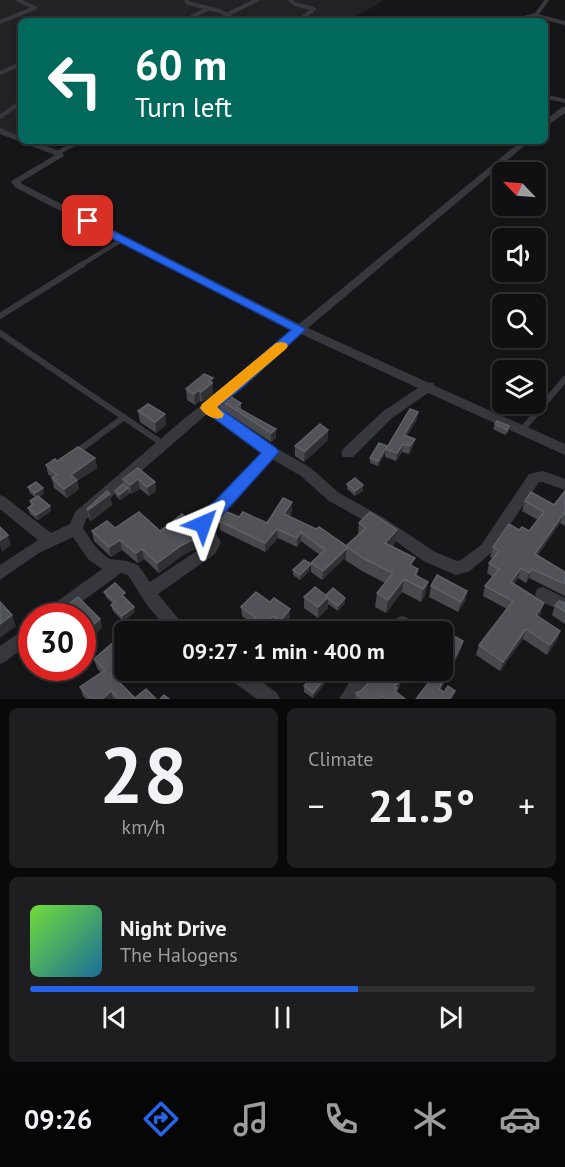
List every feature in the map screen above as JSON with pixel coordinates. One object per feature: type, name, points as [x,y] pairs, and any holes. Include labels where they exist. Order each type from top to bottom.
[{"type":"street","points":[[548,123],[565,109]]},
{"type":"street","points":[[0,131],[18,138]]},
{"type":"street","points":[[33,144],[60,155],[21,178],[16,184],[300,329],[565,450]]},
{"type":"street","points":[[0,573],[49,540],[76,528],[80,516],[88,508],[522,144]]},
{"type":"street","points":[[348,453],[387,415],[429,386]]},
{"type":"street","points":[[207,408],[271,452],[306,472],[334,497],[379,522],[430,557],[456,568],[465,566],[486,549],[534,478],[543,476],[565,485]]},
{"type":"street","points":[[148,592],[210,550],[213,542],[203,524],[207,516],[220,507],[271,452]]},
{"type":"street","points":[[0,501],[49,540]]},
{"type":"street","points":[[76,528],[96,557],[109,565],[128,567],[133,570],[172,621]]},
{"type":"street","points":[[67,603],[117,566]]},
{"type":"street","points":[[543,594],[565,606]]},
{"type":"street","points":[[0,656],[18,642]]},
{"type":"street","points":[[246,681],[271,699]]},
{"type":"street","points":[[348,699],[360,681]]},
{"type":"lane","points":[[0,22],[35,8],[18,0]]},
{"type":"lane","points":[[186,0],[188,3],[228,14],[234,18]]},
{"type":"lane","points":[[228,14],[256,0]]},
{"type":"lane","points":[[290,0],[295,4],[314,9],[302,18]]},
{"type":"lane","points":[[534,15],[547,0]]},
{"type":"lane","points":[[190,18],[209,8]]},
{"type":"lane","points":[[523,18],[534,15],[546,18]]},
{"type":"lane","points":[[548,19],[565,23]]},
{"type":"lane","points":[[0,73],[18,65]]},
{"type":"lane","points":[[548,97],[565,101]]},
{"type":"lane","points":[[0,117],[18,104]]},
{"type":"lane","points":[[57,153],[74,144]]},
{"type":"lane","points":[[0,316],[123,239]]},
{"type":"lane","points":[[0,333],[164,444]]},
{"type":"lane","points":[[522,429],[565,379]]},
{"type":"lane","points":[[78,451],[124,417]]},
{"type":"shaded area","points":[[0,0],[383,1],[352,18],[18,18],[18,139],[0,132]]},
{"type":"building","points":[[204,374],[213,378],[209,381],[212,383],[201,392],[199,390],[194,394],[186,389]]},
{"type":"building","points":[[226,394],[241,403],[236,407],[276,429],[271,433],[219,399]]},
{"type":"building","points":[[148,404],[165,414],[155,422],[138,411]]},
{"type":"building","points":[[410,409],[418,412],[404,435],[415,439],[410,446],[403,444],[397,453],[386,449]]},
{"type":"building","points":[[497,421],[509,426],[507,430],[495,424]]},
{"type":"building","points":[[320,424],[328,430],[305,451],[295,446]]},
{"type":"building","points":[[379,443],[387,446],[378,461],[370,458]]},
{"type":"building","points":[[78,447],[95,458],[71,475],[77,480],[64,489],[52,478],[57,475],[46,465],[55,459],[57,461]]},
{"type":"building","points":[[138,468],[155,482],[147,487],[138,479],[130,485],[123,479]]},
{"type":"building","points":[[355,478],[363,485],[355,491],[347,484]]},
{"type":"building","points":[[36,482],[43,488],[35,493],[28,487]]},
{"type":"building","points":[[123,484],[128,488],[119,495],[115,491]]},
{"type":"building","points":[[107,491],[110,494],[87,509]]},
{"type":"building","points":[[565,491],[565,514],[535,554],[565,572],[565,584],[532,569],[529,573],[521,568],[511,582],[544,603],[536,615],[560,631],[550,645],[526,629],[503,662],[479,645],[513,601],[485,586],[499,569],[489,563],[499,551],[493,547],[509,524],[519,530],[522,527],[529,531],[544,512],[525,501],[531,492],[554,505]]},
{"type":"building","points":[[38,496],[50,506],[36,515],[28,508],[33,504],[30,501]]},
{"type":"building","points":[[283,498],[292,502],[284,514],[316,529],[319,527],[348,547],[323,571],[311,563],[325,550],[301,532],[297,538],[277,529],[265,543],[219,521],[227,512],[239,517],[243,512],[267,523]]},
{"type":"building","points":[[139,512],[160,531],[182,514],[189,520],[183,524],[198,537],[182,545],[157,563],[142,549],[136,553],[120,540],[109,547],[92,531],[107,521],[115,528]]},
{"type":"building","points":[[370,512],[397,530],[385,543],[415,558],[410,565],[418,569],[415,575],[428,582],[423,589],[404,579],[388,600],[377,593],[393,573],[363,558],[346,546],[366,528],[359,523]]},
{"type":"building","points":[[0,527],[8,535],[0,540]]},
{"type":"building","points":[[304,560],[311,564],[300,575],[293,570]]},
{"type":"building","points":[[437,575],[467,591],[461,602],[431,586]]},
{"type":"building","points":[[115,583],[125,593],[122,595],[134,607],[122,616],[111,605],[115,602],[104,592]]},
{"type":"building","points":[[315,587],[328,597],[318,607],[304,597]]},
{"type":"building","points":[[333,588],[345,598],[338,606],[326,595]]},
{"type":"building","points":[[256,592],[270,602],[274,598],[290,609],[280,621],[273,616],[269,621],[253,621],[256,618],[241,607]]},
{"type":"building","points":[[78,597],[84,603],[70,603]]},
{"type":"building","points":[[559,601],[565,603],[565,612],[555,605]]},
{"type":"building","points":[[0,602],[12,615],[0,624]]},
{"type":"building","points":[[454,636],[463,641],[453,661]]},
{"type":"building","points":[[114,642],[114,671],[111,674],[114,681],[118,681],[135,698],[146,689],[156,699],[119,699],[111,691],[102,699],[91,699],[80,687],[89,681],[96,681],[96,676],[105,670],[96,661],[96,657]]},
{"type":"building","points":[[308,681],[323,681],[313,693],[304,686]]},
{"type":"building","points":[[370,681],[400,681],[395,686],[397,688],[395,691],[405,699],[389,697],[385,699],[381,696],[378,699],[362,699],[356,693]]},
{"type":"building","points":[[430,681],[443,681],[439,689],[444,692],[448,686],[455,691],[450,699],[416,699]]},
{"type":"slow traffic","points":[[217,414],[207,408],[281,346]]},
{"type":"route","points":[[88,221],[300,329],[237,385],[207,408],[271,452],[220,507],[213,509],[203,524]]}]
